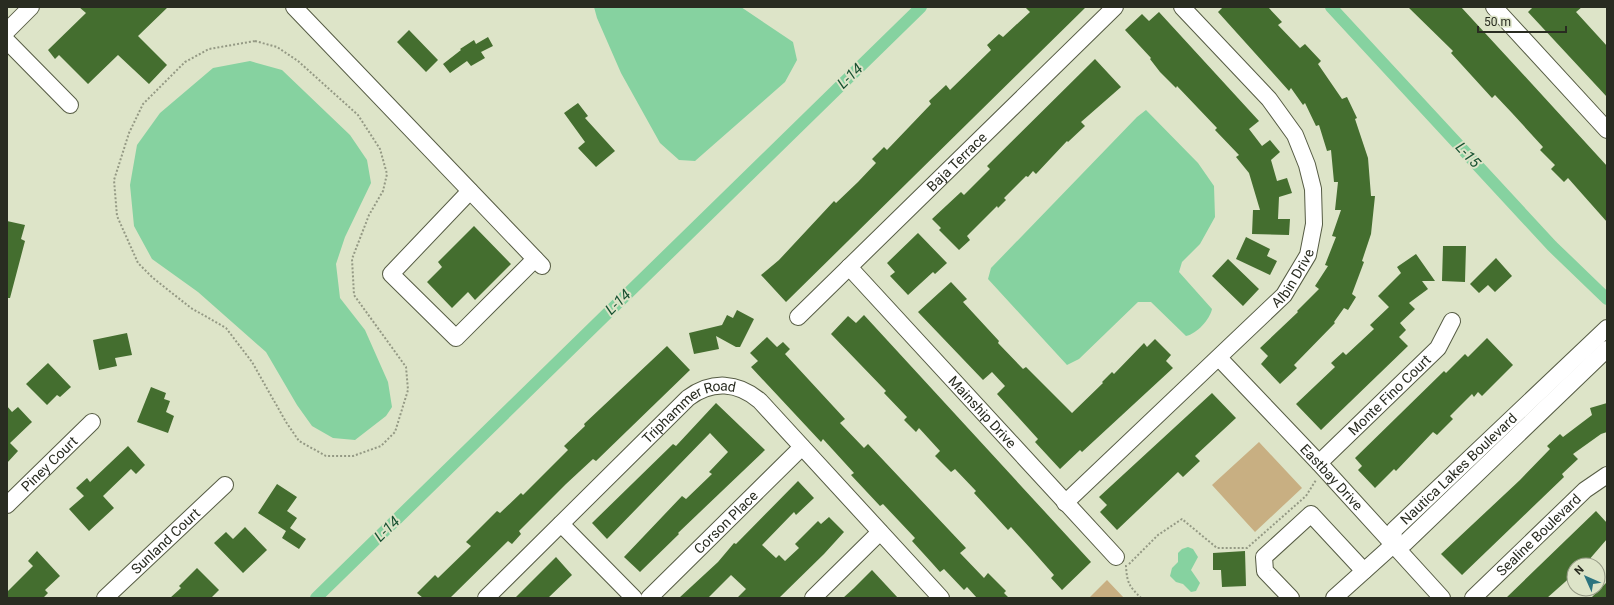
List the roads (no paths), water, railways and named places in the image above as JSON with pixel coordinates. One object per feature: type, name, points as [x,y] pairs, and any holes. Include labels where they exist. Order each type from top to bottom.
[{"type":"street","points":[[7,31],[31,7]]},
{"type":"street","points":[[294,7],[539,263],[456,338],[391,274],[470,191]]},
{"type":"street","name":"Baja Terrace","points":[[798,317],[1115,7]]},
{"type":"street","name":"Albin Drive","points":[[1064,503],[1284,295],[1308,255],[1314,224],[1313,189],[1308,165],[1295,135],[1269,99],[1182,7]]},
{"type":"street","points":[[1494,7],[1607,130]]},
{"type":"street","points":[[7,41],[70,105]]},
{"type":"street","name":"Mainship Drive","points":[[849,267],[1064,503],[1121,563]]},
{"type":"street","name":"Monte Fino Court","points":[[1318,463],[1438,348],[1452,321]]},
{"type":"street","name":"Nautica Lakes Boulevard","points":[[1604,331],[1394,530],[1393,546],[1405,543],[1607,349]]},
{"type":"street","name":"Eastbay Drive","points":[[1219,358],[1442,598]]},
{"type":"street","name":"Triphammer Road","points":[[486,598],[688,398],[695,393],[712,386],[734,386],[754,396],[941,598]]},
{"type":"street","name":"Piney Court","points":[[7,505],[92,422]]},
{"type":"street","name":"Corson Place","points":[[649,598],[802,447]]},
{"type":"street","name":"Sealine Boulevard","points":[[1473,598],[1585,490],[1607,475]]},
{"type":"street","name":"Sunland Court","points":[[105,598],[225,484]]},
{"type":"street","points":[[1291,598],[1265,571],[1264,557],[1311,514],[1364,571]]},
{"type":"street","points":[[561,524],[634,598]]},
{"type":"street","points":[[813,598],[880,532]]},
{"type":"street","points":[[1334,598],[1393,546]]},
{"type":"waterway","name":"L-14","points":[[316,598],[921,7]]},
{"type":"waterway","name":"L-15","points":[[1331,7],[1552,246],[1607,299]]}]
